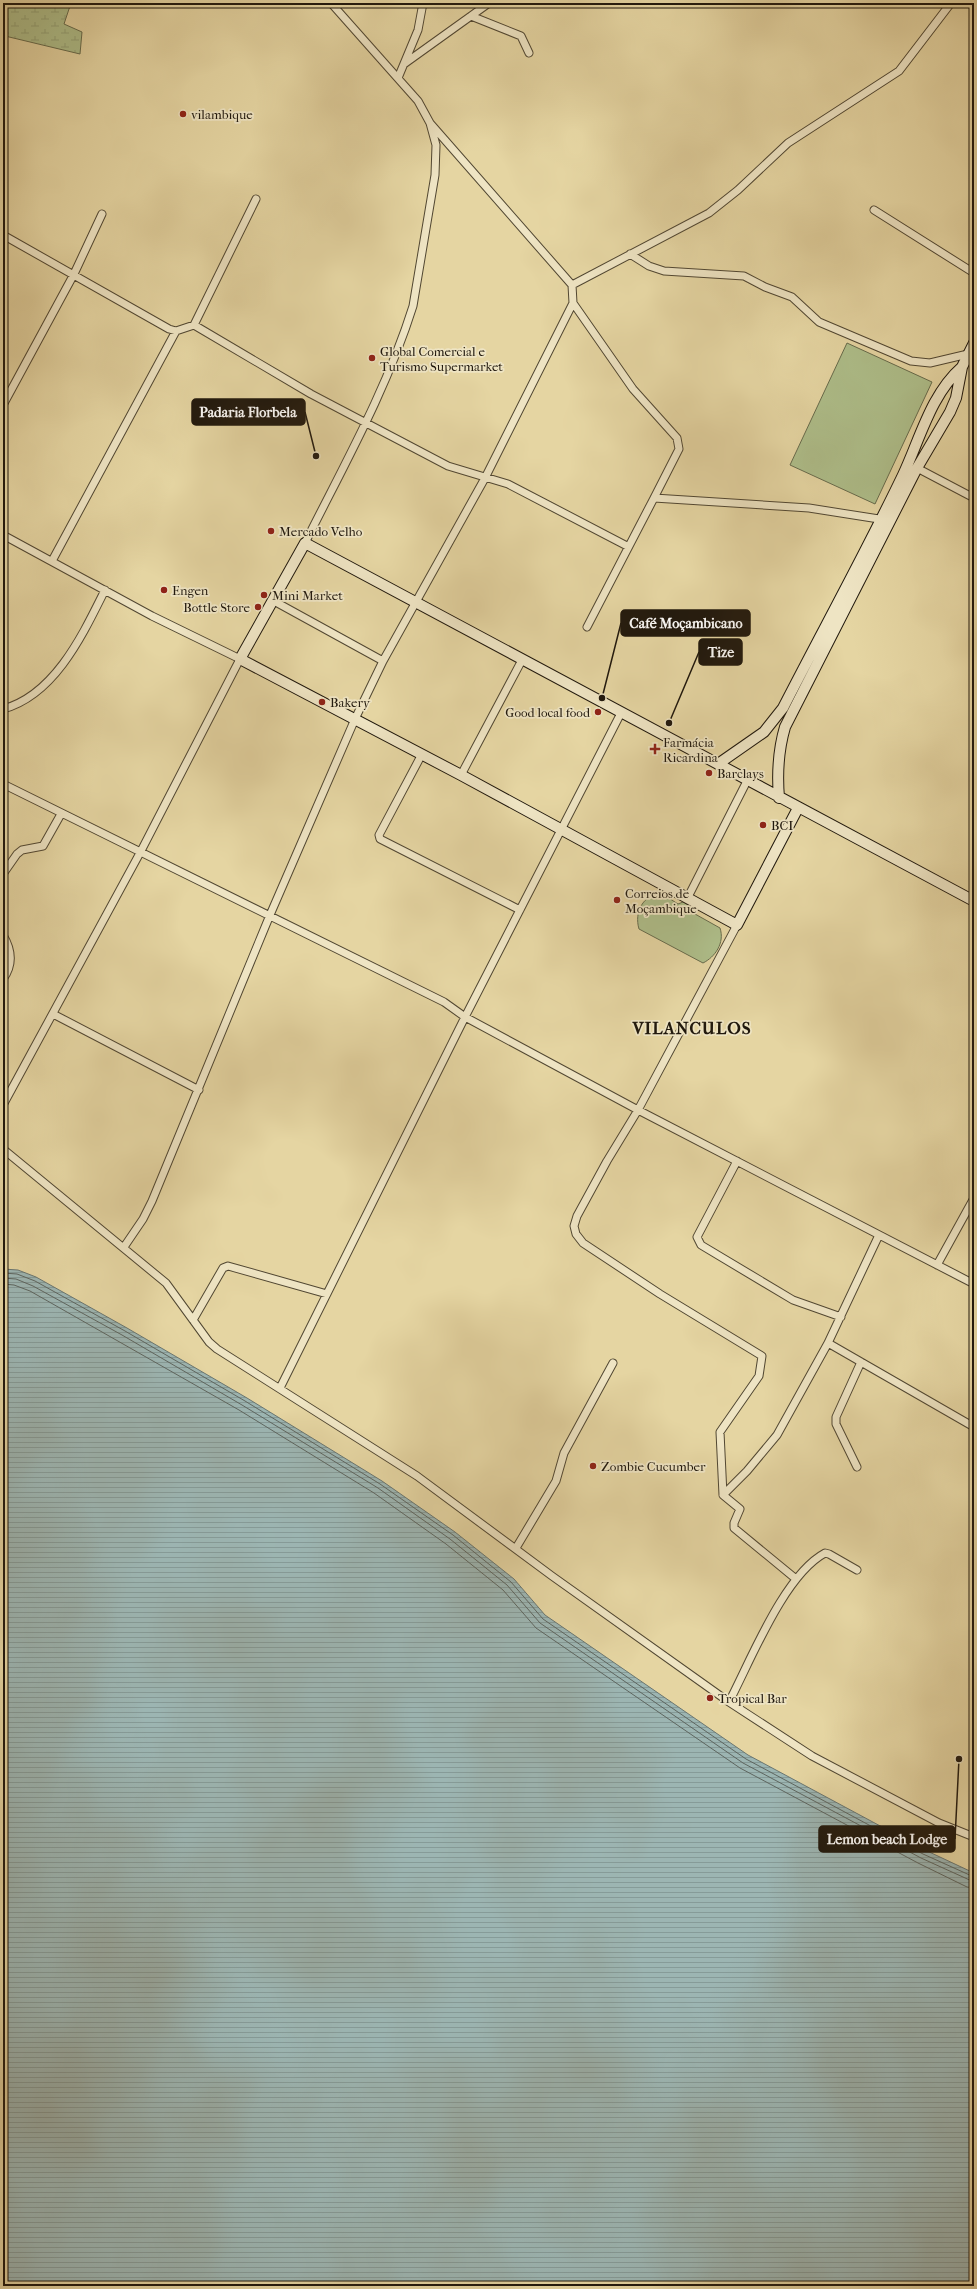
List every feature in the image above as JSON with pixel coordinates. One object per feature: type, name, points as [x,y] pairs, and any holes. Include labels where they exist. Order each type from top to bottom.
[{"type":"main road","points":[[779,798],[777,780],[780,744],[785,728],[918,468],[947,419],[955,400],[962,367],[974,343]]},
{"type":"main road","points":[[718,764],[764,732],[783,708],[902,476],[941,392],[953,375],[962,367]]},
{"type":"main road","points":[[941,392],[955,400]]},
{"type":"main road","points":[[932,410],[947,419]]},
{"type":"main road","points":[[798,808],[737,925],[688,897],[422,754],[240,660],[305,543],[718,764],[747,781],[974,901]]},
{"type":"street","points":[[124,1247],[143,1219],[152,1201],[270,916],[355,719],[383,661],[485,478],[573,304],[572,286],[430,123],[418,101],[331,3]]},
{"type":"street","points":[[398,78],[418,30],[423,3]]},
{"type":"street","points":[[404,64],[489,3]]},
{"type":"street","points":[[572,286],[630,254],[709,214],[738,190],[788,144],[899,71],[951,3]]},
{"type":"street","points":[[970,3],[974,7]]},
{"type":"street","points":[[471,16],[521,36],[529,52]]},
{"type":"street","points":[[305,543],[392,366],[413,306],[435,175],[436,145],[430,123]]},
{"type":"street","points":[[3,235],[74,274],[168,329],[176,331],[194,325],[256,199]]},
{"type":"street","points":[[874,210],[974,273]]},
{"type":"street","points":[[3,405],[74,274],[102,214]]},
{"type":"street","points":[[630,254],[649,266],[664,272],[744,276],[765,287],[792,297],[819,322],[912,361],[930,363],[968,354]]},
{"type":"street","points":[[573,304],[633,389],[677,438],[679,449],[627,546],[587,627]]},
{"type":"street","points":[[194,325],[265,368],[365,423],[448,466],[508,484],[627,546]]},
{"type":"street","points":[[52,561],[176,331]]},
{"type":"street","points":[[918,468],[974,498]]},
{"type":"street","points":[[654,498],[809,508],[879,519]]},
{"type":"street","points":[[3,535],[152,616],[240,660],[141,851],[3,1105]]},
{"type":"street","points":[[3,709],[26,700],[70,656],[82,636],[105,590]]},
{"type":"street","points":[[272,600],[383,661]]},
{"type":"street","points":[[461,775],[522,660]]},
{"type":"street","points":[[280,1388],[465,1017],[621,713]]},
{"type":"street","points":[[422,754],[379,835],[380,839],[520,910]]},
{"type":"street","points":[[688,897],[747,781]]},
{"type":"street","points":[[3,784],[60,814],[141,851],[444,1002],[465,1017],[638,1110],[974,1284]]},
{"type":"street","points":[[3,874],[17,854],[22,850],[44,846],[60,814]]},
{"type":"street","points":[[737,925],[638,1110],[607,1161],[577,1216],[574,1226],[576,1234],[583,1243],[660,1294],[762,1356],[759,1376],[720,1432],[723,1495],[740,1509],[734,1522],[734,1528],[796,1579]]},
{"type":"street","points":[[3,935],[10,952],[11,965],[3,979]]},
{"type":"street","points":[[53,1014],[199,1090]]},
{"type":"street","points":[[3,1149],[124,1247],[166,1284],[209,1342],[217,1349],[417,1476],[552,1576],[729,1702],[812,1756],[842,1773],[939,1822],[974,1837]]},
{"type":"street","points":[[737,1161],[697,1237],[698,1242],[793,1300],[841,1317]]},
{"type":"street","points":[[937,1265],[974,1198]]},
{"type":"street","points":[[723,1495],[747,1471],[774,1439],[828,1343],[880,1235]]},
{"type":"street","points":[[193,1320],[224,1268],[228,1266],[327,1294]]},
{"type":"street","points":[[828,1343],[974,1427]]},
{"type":"street","points":[[857,1467],[836,1424],[836,1417],[861,1362]]},
{"type":"street","points":[[516,1548],[556,1481],[564,1453],[613,1363]]},
{"type":"street","points":[[729,1702],[774,1614],[796,1579],[825,1553],[857,1570]]},
{"type":"green space","points":[[3,3],[71,3],[64,24],[82,32],[80,54],[5,36],[3,34]]},
{"type":"green space","points":[[847,343],[932,382],[875,504],[790,465]]},
{"type":"green space","points":[[661,893],[678,904],[683,902],[695,909],[695,914],[720,928],[721,939],[718,949],[703,963],[639,929],[638,916],[641,905],[649,897]]},
{"type":"water","points":[[3,1269],[18,1270],[36,1277],[247,1398],[382,1481],[455,1532],[514,1579],[545,1615],[748,1755],[925,1850],[974,1873],[974,2286],[3,2286]]},
{"type":"place","name":"vilambique","points":[[183,114]]},
{"type":"place","name":"Global Comercial e Turismo Supermarket","points":[[372,358]]},
{"type":"place","name":"Padaria Florbela","points":[[316,456]]},
{"type":"place","name":"Mercado Velho","points":[[271,531]]},
{"type":"place","name":"Engen","points":[[164,590]]},
{"type":"place","name":"Mini Market","points":[[264,595]]},
{"type":"place","name":"Bottle Store","points":[[258,607]]},
{"type":"place","name":"Café Moçambicano","points":[[602,698]]},
{"type":"place","name":"Bakery","points":[[322,702]]},
{"type":"place","name":"Good local food","points":[[598,712]]},
{"type":"place","name":"Tize","points":[[669,723]]},
{"type":"place","name":"Farmácia Ricardina","points":[[655,749]]},
{"type":"place","name":"Barclays","points":[[709,773]]},
{"type":"place","name":"BCI","points":[[763,825]]},
{"type":"place","name":"Correios de Moçambique","points":[[617,900]]},
{"type":"place","name":"Zombie Cucumber","points":[[593,1466]]},
{"type":"place","name":"Tropical Bar","points":[[710,1698]]},
{"type":"place","name":"Lemon beach Lodge","points":[[959,1759]]},
{"type":"district","name":"VILANCULOS","points":[[692,1028]]}]
